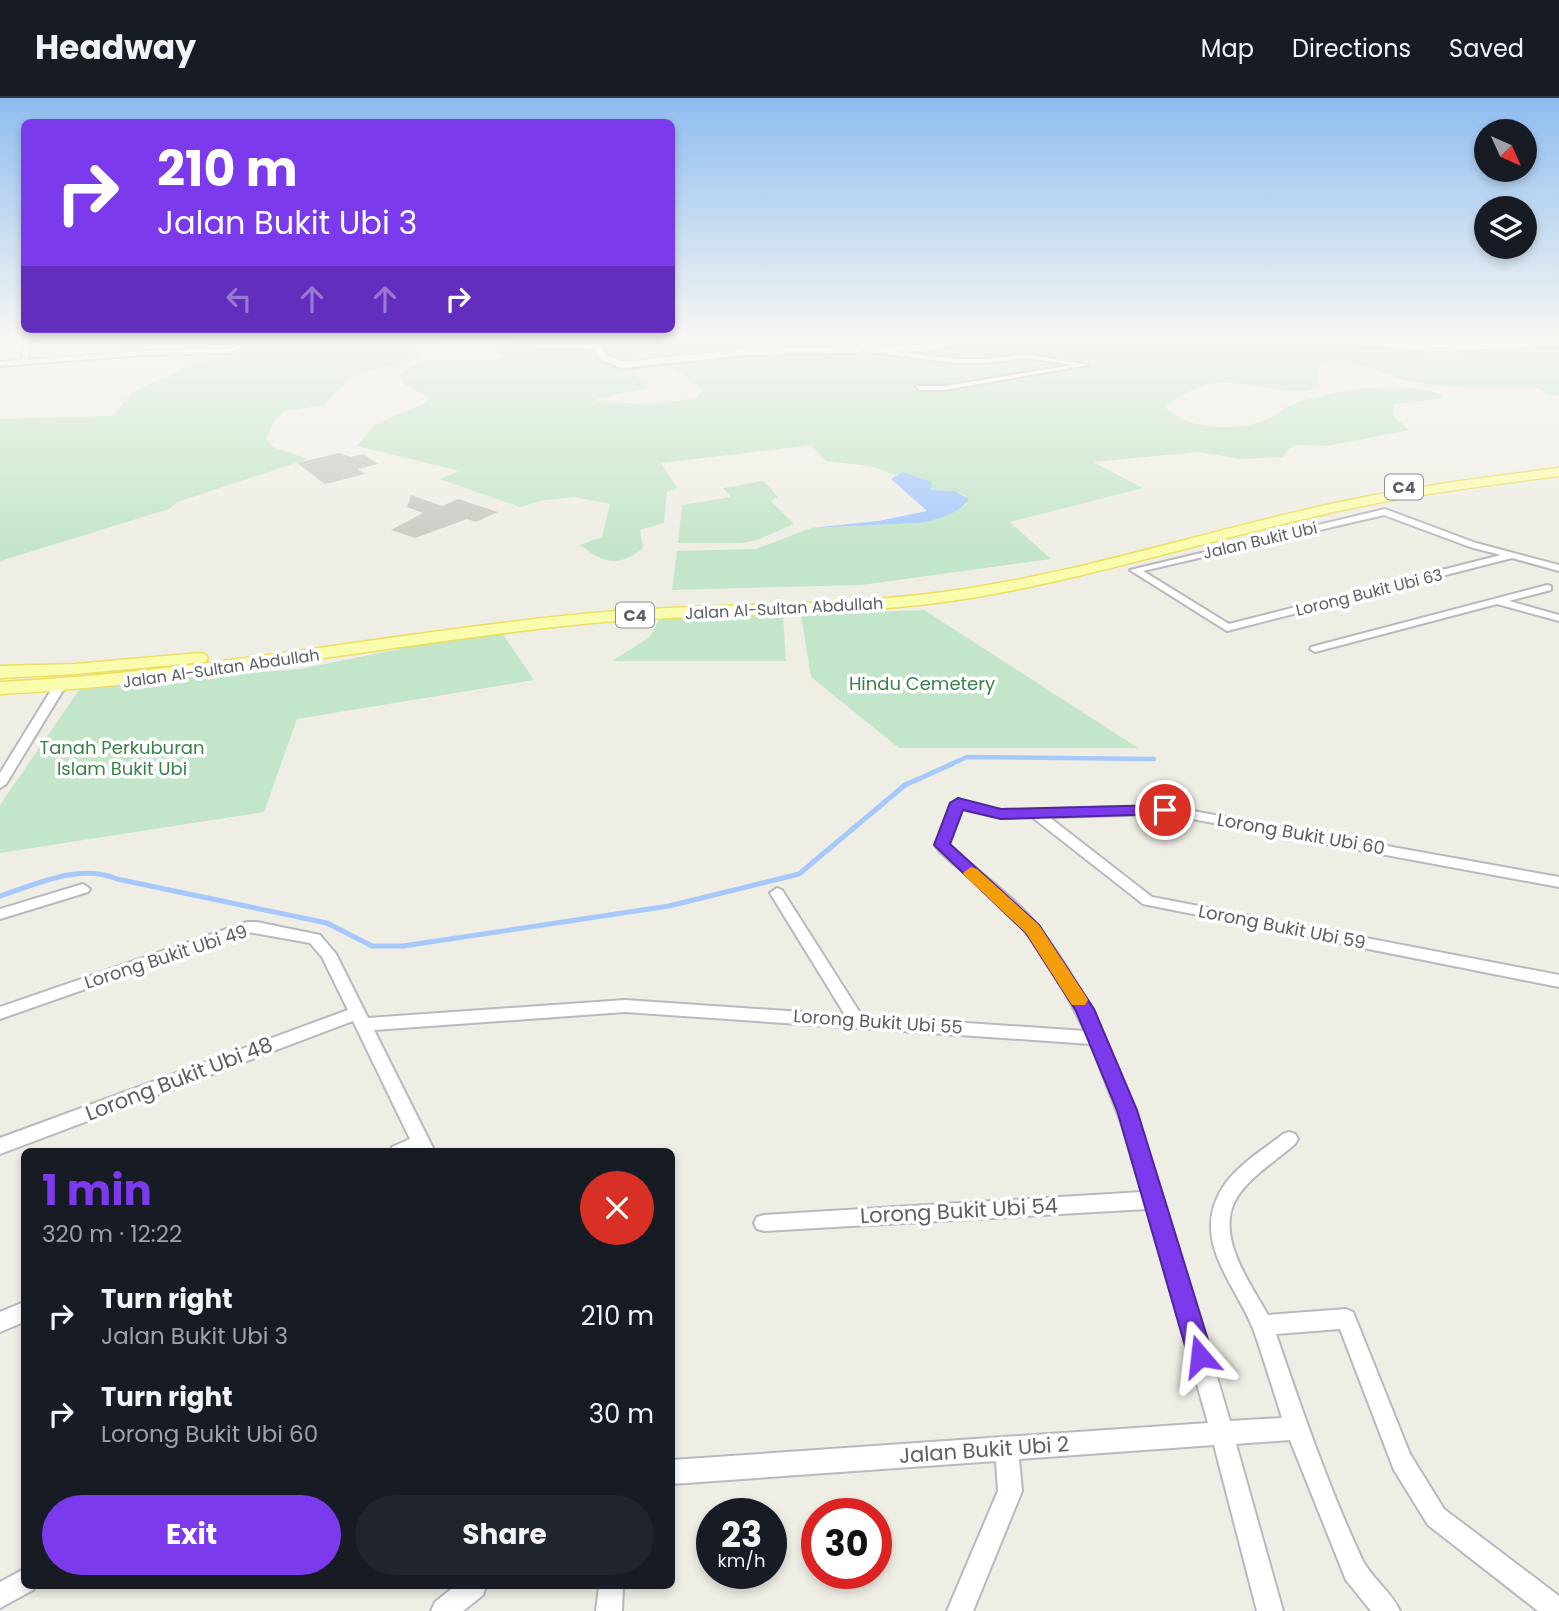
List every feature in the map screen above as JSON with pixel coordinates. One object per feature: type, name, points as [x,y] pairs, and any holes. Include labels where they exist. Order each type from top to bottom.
[{"type":"main road","name":"Jalan Al-Sultan Abdullah","points":[[0,672],[179,661],[586,604],[910,587],[1041,566],[1363,494],[1559,465]]},
{"type":"main road","name":"Jalan Al-Sultan Abdullah","points":[[0,688],[59,687],[169,678],[585,618],[929,599],[1051,577],[1266,524],[1406,495],[1559,472]]},
{"type":"street","points":[[1406,495],[1384,505],[1385,512],[1447,536],[1559,568]]},
{"type":"street","name":"Jalan Bukit Ubi","points":[[1227,628],[1135,570],[1385,512]]},
{"type":"street","name":"Lorong Bukit Ubi 63","points":[[1227,628],[1510,556]]},
{"type":"street","points":[[1315,649],[1493,600],[1547,588]]},
{"type":"street","points":[[1493,600],[1559,618]]},
{"type":"street","points":[[0,784],[59,687]]},
{"type":"street","name":"Lorong Bukit Ubi 60","points":[[1098,1038],[1084,1009],[1032,929],[942,845],[958,803],[990,813],[1165,810],[1559,882]]},
{"type":"street","name":"Lorong Bukit Ubi 59","points":[[1034,812],[1148,901],[1559,981]]},
{"type":"street","points":[[0,914],[83,889]]},
{"type":"street","points":[[777,893],[857,1021]]},
{"type":"street","name":"Lorong Bukit Ubi 49","points":[[0,1013],[247,927],[257,927],[315,939],[328,954],[360,1019]]},
{"type":"street","name":"Lorong Bukit Ubi 55","points":[[360,1019],[658,1006],[1098,1038]]},
{"type":"street","points":[[360,1019],[424,1147]]},
{"type":"street","name":"Lorong Bukit Ubi 48","points":[[0,1146],[360,1019]]},
{"type":"street","points":[[1098,1038],[1127,1110],[1223,1433],[1270,1611]]},
{"type":"street","points":[[1289,1139],[1230,1192],[1220,1217],[1226,1253],[1262,1325],[1297,1428],[1355,1571],[1387,1611]]},
{"type":"street","name":"Lorong Bukit Ubi 54","points":[[764,1223],[1154,1200]]},
{"type":"street","points":[[0,1322],[21,1313]]},
{"type":"street","points":[[1262,1325],[1346,1319],[1402,1462],[1436,1517],[1558,1611]]},
{"type":"street","name":"Jalan Bukit Ubi 2","points":[[675,1472],[1297,1428]]},
{"type":"street","points":[[960,1611],[1010,1491],[1007,1448]]},
{"type":"street","points":[[0,1595],[21,1583]]},
{"type":"street","points":[[444,1611],[470,1589]]},
{"type":"street","points":[[609,1611],[611,1589]]},
{"type":"green space","points":[[118,410],[294,410],[285,411],[275,420],[266,439],[273,447],[308,459],[177,502],[169,509],[0,561],[0,419],[112,416]]},
{"type":"green space","points":[[410,410],[1169,410],[1185,420],[1198,424],[1227,427],[1254,424],[1283,410],[1394,410],[1393,416],[1409,430],[1326,446],[1293,445],[1282,457],[1241,459],[1198,452],[1093,462],[1143,488],[1010,522],[1051,559],[861,585],[672,590],[677,551],[756,549],[811,528],[919,523],[944,516],[967,504],[966,496],[955,491],[930,490],[903,473],[896,475],[870,466],[826,461],[811,445],[661,463],[677,488],[667,492],[664,523],[640,530],[643,548],[626,559],[611,561],[596,556],[580,545],[602,537],[610,504],[575,497],[544,500],[520,507],[439,479],[459,471],[357,446],[374,425]]},
{"type":"green space","points":[[764,481],[778,497],[771,501],[794,524],[757,540],[742,543],[678,543],[682,505],[731,497],[723,488]]},
{"type":"green space","name":"Hindu Cemetery","points":[[924,610],[1138,748],[899,748],[811,677],[801,615]]},
{"type":"green space","points":[[783,615],[786,661],[612,661],[650,637],[660,618]]},
{"type":"green space","name":"Tanah Perkuburan Islam Bukit Ubi","points":[[502,633],[534,680],[297,719],[264,812],[0,853],[0,805],[81,687],[300,669],[449,639]]},
{"type":"water","points":[[903,472],[932,482],[930,490],[955,491],[969,499],[953,512],[919,523],[811,528],[878,521],[927,511],[891,479]]},
{"type":"building","points":[[339,453],[351,457],[363,454],[378,464],[358,469],[365,474],[325,484],[297,463]]},
{"type":"building","points":[[411,495],[442,506],[458,499],[498,512],[476,522],[467,519],[415,538],[391,530],[423,513],[407,507]]},
{"type":"waterway","points":[[949,765],[967,757],[1154,759]]},
{"type":"waterway","points":[[0,896],[58,877],[88,873],[327,923],[372,946],[403,946],[669,906],[799,874],[905,785],[952,764]]},
{"type":"slow traffic","points":[[971,873],[1023,918],[1078,1000]]},
{"type":"route","points":[[1165,810],[1001,814],[958,803],[942,845],[1023,918],[1084,1009],[1127,1110],[1200,1356]]}]
